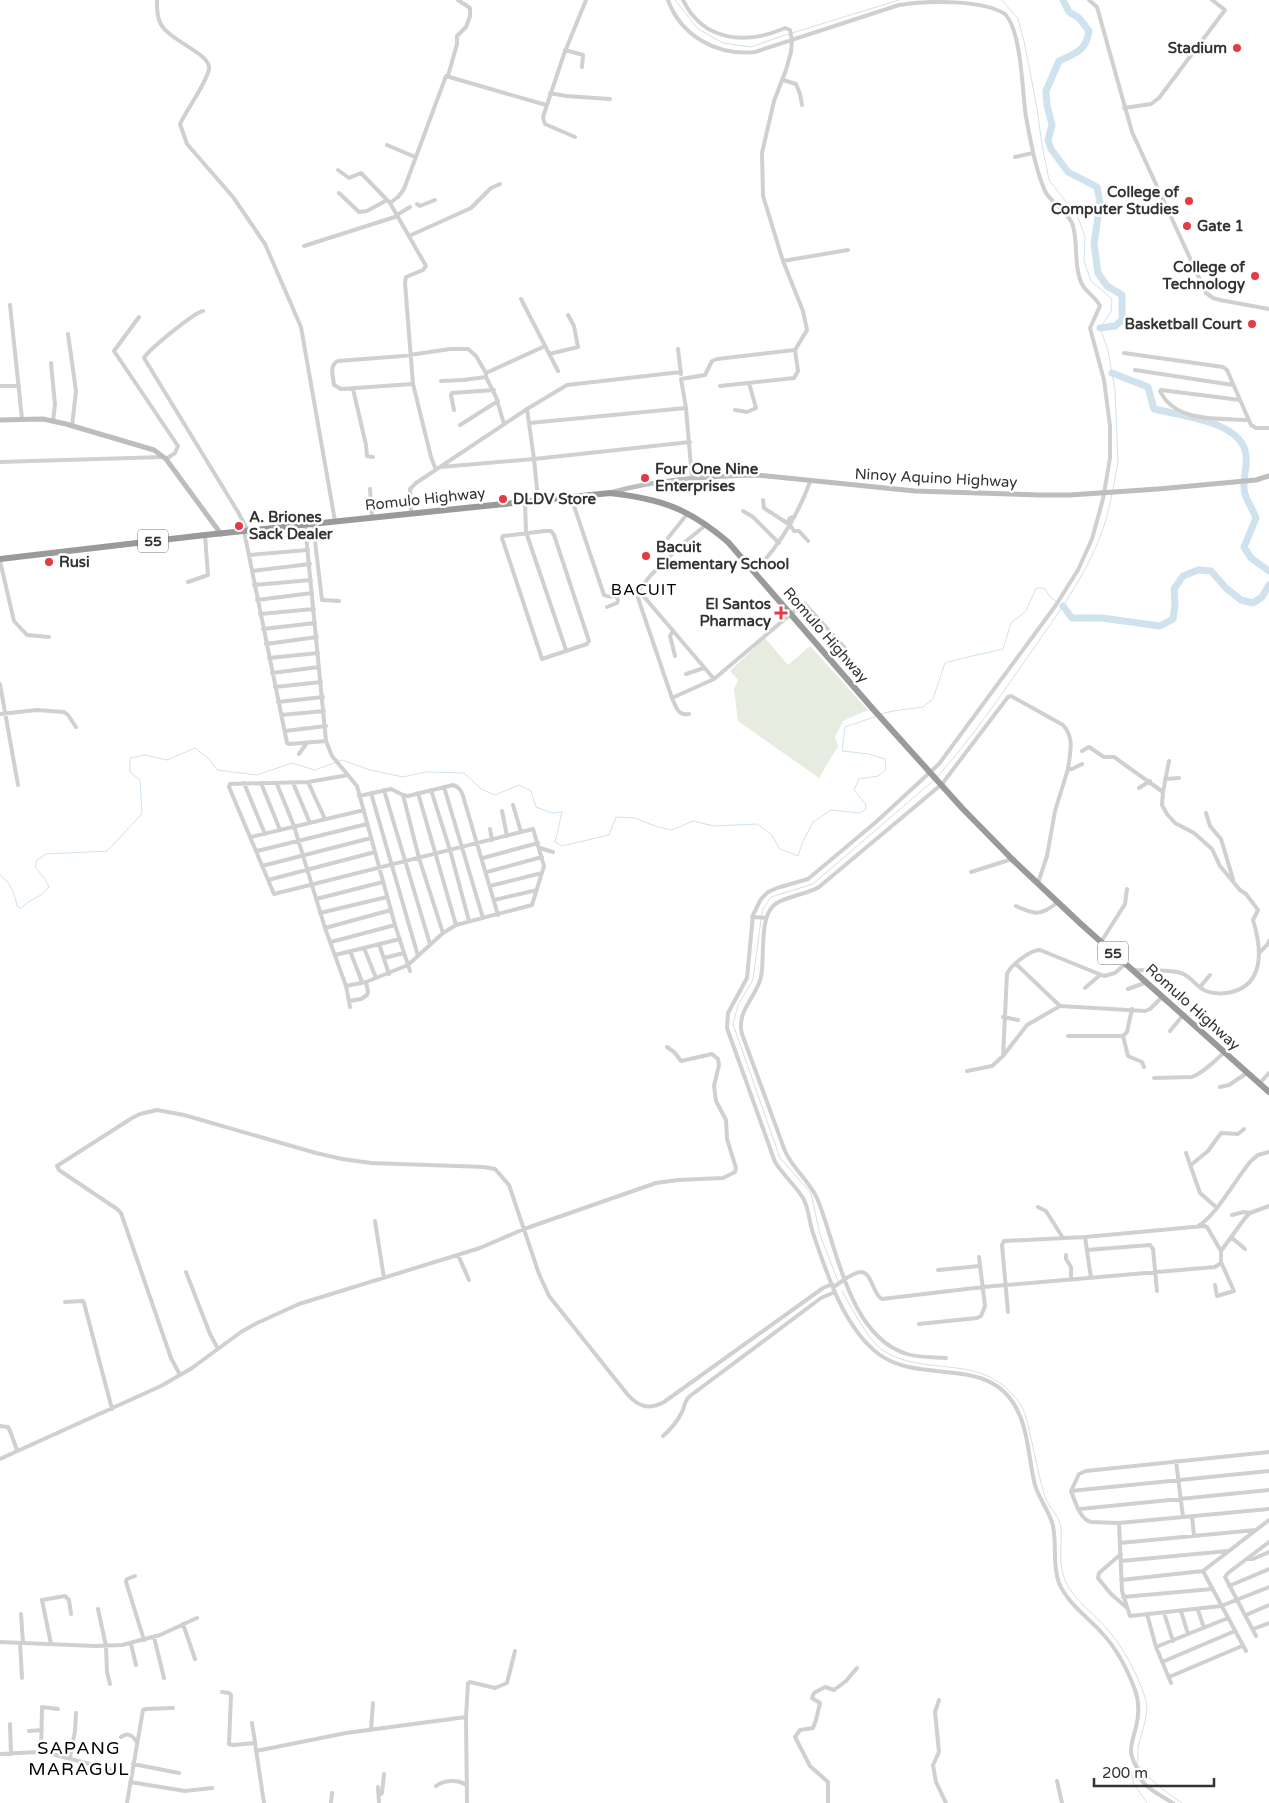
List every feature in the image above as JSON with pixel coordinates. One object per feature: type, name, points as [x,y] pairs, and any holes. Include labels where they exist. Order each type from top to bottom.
[{"type":"highway","name":"Romulo Highway","points":[[0,560],[205,535],[538,499],[610,493],[662,502],[688,513],[707,524],[728,542],[873,709],[962,808],[1012,859],[1125,964],[1184,1014],[1269,1092]]},
{"type":"main road","points":[[0,420],[43,418],[154,450],[165,458],[221,534]]},
{"type":"main road","name":"Ninoy Aquino Highway","points":[[610,493],[644,484],[757,475],[869,488],[1040,495],[1070,495],[1259,479],[1269,480]]},
{"type":"main road","name":"Ninoy Aquino Highway","points":[[1259,479],[1269,476]]},
{"type":"street","points":[[157,0],[158,16],[161,25],[169,35],[207,59],[209,64],[206,76],[180,124],[187,144],[233,197],[265,244],[301,327],[335,521]]},
{"type":"street","points":[[339,194],[359,212],[367,211],[398,197],[404,189],[445,77],[448,76],[458,36],[466,26],[470,16],[470,8],[458,0]]},
{"type":"street","points":[[575,137],[543,122],[550,93],[586,0]]},
{"type":"street","points":[[668,0],[682,25],[695,36],[712,47],[742,54],[755,52],[899,5],[937,0],[982,1],[991,4],[1006,15],[1013,28],[1018,46],[1025,110],[1033,153],[1046,192],[1072,223],[1081,282],[1100,306],[1090,328],[1104,380],[1110,426],[1110,458],[1104,492],[1092,538],[1074,579],[955,744],[931,773],[808,879],[768,892],[756,906],[746,978],[728,1013],[727,1028],[775,1162],[781,1173],[804,1200],[812,1231],[833,1288],[852,1325],[881,1356],[909,1367],[980,1377],[998,1387],[1015,1406],[1023,1424],[1037,1492],[1052,1523],[1055,1568],[1059,1582],[1068,1598],[1106,1638],[1130,1678],[1136,1693],[1138,1706],[1137,1722],[1131,1746],[1133,1762],[1143,1782],[1173,1803]]},
{"type":"street","points":[[683,0],[692,16],[706,28],[724,35],[751,39],[786,28],[790,30],[792,39],[791,52],[783,80],[774,101],[762,153],[763,196],[783,261],[803,311],[807,330],[795,350],[798,371],[794,378],[720,386]]},
{"type":"street","points":[[1089,0],[1096,7],[1132,132],[1206,293],[1220,300],[1269,309]]},
{"type":"street","points":[[1124,108],[1151,104],[1159,98],[1225,10],[1212,0]]},
{"type":"street","points":[[566,50],[583,55],[582,67]]},
{"type":"street","points":[[448,76],[546,105]]},
{"type":"street","points":[[783,80],[796,84],[802,105]]},
{"type":"street","points":[[550,93],[610,99]]},
{"type":"street","points":[[388,145],[415,157]]},
{"type":"street","points":[[1015,158],[1033,153]]},
{"type":"street","points":[[338,170],[349,178],[361,173],[388,201],[426,266],[423,270],[405,279],[413,384],[436,470]]},
{"type":"street","points":[[409,236],[472,208],[491,188],[500,184]]},
{"type":"street","points":[[417,204],[420,206],[435,200]]},
{"type":"street","points":[[304,246],[398,216],[410,207]]},
{"type":"street","points":[[783,261],[848,250]]},
{"type":"street","points":[[521,299],[558,371]]},
{"type":"street","points":[[10,306],[22,420]]},
{"type":"street","points":[[202,311],[192,316],[158,343],[146,353],[144,358],[238,512],[246,531],[248,555],[288,744],[326,741]]},
{"type":"street","points":[[549,354],[578,347],[574,326],[568,315]]},
{"type":"street","points":[[0,462],[165,458],[175,453],[178,446],[114,351],[139,317]]},
{"type":"street","points":[[68,334],[76,391],[72,426]]},
{"type":"street","points":[[441,381],[463,380],[486,375],[545,346]]},
{"type":"street","points":[[413,384],[353,389],[341,388],[334,385],[332,369],[336,362],[450,349],[468,349],[476,356],[494,390],[504,424]]},
{"type":"street","points":[[678,349],[690,442],[692,479]]},
{"type":"street","points":[[681,379],[705,375],[712,361],[717,359],[795,350]]},
{"type":"street","points":[[1124,354],[1220,365],[1226,370],[1253,427],[1269,428]]},
{"type":"street","points":[[51,363],[55,405],[52,421]]},
{"type":"street","points":[[1135,370],[1233,385]]},
{"type":"street","points":[[411,514],[410,490],[416,483],[527,409],[567,385],[681,372]]},
{"type":"street","points":[[735,410],[747,412],[756,408],[748,383]]},
{"type":"street","points":[[0,386],[19,386]]},
{"type":"street","points":[[353,389],[366,445],[366,454],[373,457]]},
{"type":"street","points":[[454,410],[452,393],[494,390]]},
{"type":"street","points":[[1240,400],[1160,391],[1173,407],[1181,412],[1204,417],[1249,420]]},
{"type":"street","points":[[460,425],[498,401]]},
{"type":"street","points":[[529,423],[686,408]]},
{"type":"street","points":[[527,409],[538,499]]},
{"type":"street","points":[[441,467],[534,460],[690,442]]},
{"type":"street","points":[[754,572],[779,543],[790,526],[810,482]]},
{"type":"street","points":[[370,489],[372,517]]},
{"type":"street","points":[[571,497],[604,595],[610,597],[638,591],[679,547],[707,524]]},
{"type":"street","points":[[763,500],[764,508],[787,523],[790,518],[795,516]]},
{"type":"street","points":[[525,501],[526,532],[566,650]]},
{"type":"street","points":[[743,510],[753,517],[779,543]]},
{"type":"street","points":[[668,538],[688,513]]},
{"type":"street","points":[[313,524],[322,600],[339,601]]},
{"type":"street","points":[[305,525],[326,741],[332,756],[357,786],[395,925],[410,971]]},
{"type":"street","points":[[790,526],[793,531],[799,531],[808,541]]},
{"type":"street","points":[[550,530],[553,533],[589,642],[542,659],[502,538],[503,536],[526,532],[550,530]]},
{"type":"street","points":[[188,582],[208,575],[205,535]]},
{"type":"street","points":[[248,555],[308,550]]},
{"type":"street","points":[[0,560],[14,621],[27,635],[49,637]]},
{"type":"street","points":[[252,572],[310,564]]},
{"type":"street","points":[[254,585],[311,580]]},
{"type":"street","points":[[638,591],[645,596],[714,679]]},
{"type":"street","points":[[638,591],[640,605],[672,698],[680,713],[684,715],[689,714]]},
{"type":"street","points":[[258,600],[312,593]]},
{"type":"street","points":[[607,607],[617,603],[616,595]]},
{"type":"street","points":[[672,698],[714,679],[790,613],[806,603],[844,648]]},
{"type":"street","points":[[260,614],[314,609]]},
{"type":"street","points":[[263,629],[315,623]]},
{"type":"street","points":[[673,631],[670,636],[675,656]]},
{"type":"street","points":[[266,644],[316,637]]},
{"type":"street","points":[[269,658],[318,653]]},
{"type":"street","points":[[272,673],[319,667]]},
{"type":"street","points":[[686,674],[704,668]]},
{"type":"street","points":[[275,687],[321,682]]},
{"type":"street","points":[[0,684],[18,785]]},
{"type":"street","points":[[946,1358],[904,1353],[884,1343],[866,1322],[844,1280],[817,1200],[810,1186],[790,1162],[785,1151],[740,1029],[741,1016],[755,992],[761,977],[765,918],[771,907],[775,903],[819,887],[941,783],[1008,696],[1054,720],[1067,729],[1071,740],[1068,769],[1055,811],[1047,856],[1038,884]]},
{"type":"street","points":[[278,702],[323,697]]},
{"type":"street","points":[[0,714],[38,710],[64,712],[76,727]]},
{"type":"street","points":[[282,715],[324,711]]},
{"type":"street","points":[[285,731],[326,726]]},
{"type":"street","points":[[299,754],[306,744]]},
{"type":"street","points":[[1082,751],[1089,747],[1104,757],[1114,757],[1163,792]]},
{"type":"street","points":[[1134,970],[1183,974],[1207,992],[1224,994],[1239,990],[1248,984],[1259,966],[1257,933],[1253,920],[1258,912],[1257,907],[1220,866],[1212,849],[1194,833],[1175,823],[1162,805],[1169,761]]},
{"type":"street","points":[[1068,769],[1082,764]]},
{"type":"street","points":[[346,986],[389,974],[408,966],[430,944],[456,925],[532,906],[544,866],[533,829],[275,894],[272,892],[252,838],[229,787],[232,784],[244,783],[277,784],[308,782],[348,775]]},
{"type":"street","points":[[1165,779],[1178,778]]},
{"type":"street","points":[[308,782],[325,819]]},
{"type":"street","points":[[1138,788],[1150,782]]},
{"type":"street","points":[[244,783],[266,834]]},
{"type":"street","points":[[293,783],[310,823]]},
{"type":"street","points":[[261,784],[280,830]]},
{"type":"street","points":[[277,784],[294,826],[320,913],[346,986],[350,1007]]},
{"type":"street","points":[[360,796],[391,789],[403,795],[453,785],[461,789],[498,914]]},
{"type":"street","points":[[444,787],[483,918]]},
{"type":"street","points":[[384,790],[430,944]]},
{"type":"street","points":[[431,790],[450,850],[469,921]]},
{"type":"street","points":[[418,793],[456,925]]},
{"type":"street","points":[[371,794],[418,956]]},
{"type":"street","points":[[403,795],[419,858],[443,933]]},
{"type":"street","points":[[514,805],[521,832]]},
{"type":"street","points":[[252,838],[364,810]]},
{"type":"street","points":[[502,811],[506,836]]},
{"type":"street","points":[[1206,813],[1210,826],[1221,839],[1234,881]]},
{"type":"street","points":[[257,851],[367,824]]},
{"type":"street","points":[[490,829],[492,840]]},
{"type":"street","points":[[262,866],[371,838]]},
{"type":"street","points":[[482,858],[538,843]]},
{"type":"street","points":[[540,848],[553,852]]},
{"type":"street","points":[[268,880],[375,852]]},
{"type":"street","points":[[487,872],[542,857]]},
{"type":"street","points":[[971,872],[1012,859]]},
{"type":"street","points":[[544,866],[550,867]]},
{"type":"street","points":[[490,886],[542,873]]},
{"type":"street","points":[[316,899],[383,882]]},
{"type":"street","points":[[1101,942],[1123,909],[1127,897],[1127,889]]},
{"type":"street","points":[[494,900],[537,890]]},
{"type":"street","points":[[320,913],[387,897]]},
{"type":"street","points":[[1016,906],[1034,914],[1048,910],[1058,902]]},
{"type":"street","points":[[325,928],[391,910]]},
{"type":"street","points":[[754,917],[765,918]]},
{"type":"street","points":[[331,942],[395,925]]},
{"type":"street","points":[[335,955],[400,939]]},
{"type":"street","points":[[1259,953],[1269,941]]},
{"type":"street","points":[[379,944],[389,974]]},
{"type":"street","points":[[364,948],[376,978]]},
{"type":"street","points":[[1003,1056],[1004,1017],[1009,969],[1037,949],[1100,975],[1115,973],[1125,964]]},
{"type":"street","points":[[349,1001],[361,999],[368,992],[350,952]]},
{"type":"street","points":[[384,958],[404,953]]},
{"type":"street","points":[[1016,964],[1060,1006]]},
{"type":"street","points":[[1084,988],[1100,975]]},
{"type":"street","points":[[1200,987],[1210,975]]},
{"type":"street","points":[[1128,989],[1147,982]]},
{"type":"street","points":[[967,1071],[992,1066],[1003,1056],[1027,1025],[1060,1006],[1147,1010],[1163,996]]},
{"type":"street","points":[[1132,1009],[1126,1032],[1123,1036],[1128,1056],[1142,1062],[1144,1067]]},
{"type":"street","points":[[1170,1030],[1184,1014]]},
{"type":"street","points":[[1004,1017],[1018,1020]]},
{"type":"street","points":[[1068,1036],[1123,1036]]},
{"type":"street","points":[[0,1459],[161,1386],[180,1375],[241,1332],[299,1304],[458,1255],[524,1229],[656,1183],[723,1178],[735,1172],[736,1168],[726,1132],[726,1120],[716,1101],[714,1086],[719,1065],[717,1057],[712,1054],[681,1061],[667,1047]]},
{"type":"street","points":[[1154,1078],[1192,1077],[1204,1071],[1225,1052]]},
{"type":"street","points":[[1220,1087],[1229,1085],[1248,1073]]},
{"type":"street","points":[[1259,1084],[1269,1073]]},
{"type":"street","points":[[180,1375],[171,1358],[121,1213],[59,1170],[57,1166],[140,1114],[157,1110],[184,1115],[316,1154],[342,1159],[371,1163],[492,1168],[499,1172],[509,1185],[539,1274],[551,1300],[628,1395],[636,1402],[650,1407],[664,1402],[823,1288],[833,1288]]},
{"type":"street","points":[[1191,1165],[1208,1151],[1221,1133],[1238,1134],[1244,1129]]},
{"type":"street","points":[[1196,1227],[1203,1223],[1251,1161],[1258,1155],[1269,1152]]},
{"type":"street","points":[[1186,1153],[1200,1193],[1216,1207]]},
{"type":"street","points":[[1232,1215],[1244,1212],[1250,1213],[1269,1206]]},
{"type":"street","points":[[1038,1207],[1046,1211],[1063,1238]]},
{"type":"street","points":[[1221,1251],[1250,1213]]},
{"type":"street","points":[[375,1221],[384,1278]]},
{"type":"street","points":[[1008,1312],[1002,1245],[1004,1241],[1206,1227],[1221,1251],[1221,1262],[1234,1291],[1217,1296],[1215,1285]]},
{"type":"street","points":[[1084,1236],[1091,1278]]},
{"type":"street","points":[[1231,1237],[1245,1249]]},
{"type":"street","points":[[1087,1250],[1150,1245],[1153,1249],[1157,1291]]},
{"type":"street","points":[[458,1255],[469,1280]]},
{"type":"street","points":[[1066,1255],[1066,1259],[1071,1267],[1071,1279]]},
{"type":"street","points":[[919,1324],[979,1317],[984,1311],[979,1257]]},
{"type":"street","points":[[663,1436],[678,1419],[683,1411],[686,1400],[690,1396],[833,1288],[860,1272],[864,1273],[870,1280],[878,1297],[882,1300],[983,1287],[1215,1267],[1220,1265],[1221,1262]]},
{"type":"street","points":[[938,1270],[980,1266]]},
{"type":"street","points":[[186,1272],[218,1349]]},
{"type":"street","points":[[66,1302],[83,1300],[112,1409]]},
{"type":"street","points":[[0,1426],[8,1427],[17,1450]]},
{"type":"street","points":[[1071,1491],[1079,1474],[1086,1471],[1269,1452]]},
{"type":"street","points":[[1176,1461],[1183,1517]]},
{"type":"street","points":[[1071,1491],[1269,1471]]},
{"type":"street","points":[[1080,1508],[1269,1490]]},
{"type":"street","points":[[1071,1491],[1083,1517],[1088,1521],[1119,1523],[1269,1509]]},
{"type":"street","points":[[1192,1516],[1194,1536]]},
{"type":"street","points":[[1121,1580],[1203,1571],[1269,1520]]},
{"type":"street","points":[[1119,1523],[1123,1598],[1130,1616],[1221,1606],[1269,1587]]},
{"type":"street","points":[[1120,1543],[1256,1530]]},
{"type":"street","points":[[1256,1636],[1229,1586],[1226,1575],[1269,1542]]},
{"type":"street","points":[[1121,1560],[1228,1551]]},
{"type":"street","points":[[1248,1559],[1269,1552]]},
{"type":"street","points":[[1120,1554],[1099,1573],[1098,1578],[1111,1594],[1126,1607]]},
{"type":"street","points":[[1229,1586],[1269,1569]]},
{"type":"street","points":[[1203,1571],[1246,1652]]},
{"type":"street","points":[[135,1576],[127,1579],[126,1582],[144,1640]]},
{"type":"street","points":[[1123,1598],[1212,1589]]},
{"type":"street","points":[[50,1644],[41,1603],[42,1600],[65,1596],[69,1600],[71,1614]]},
{"type":"street","points":[[1246,1615],[1269,1606]]},
{"type":"street","points":[[98,1609],[106,1646],[106,1672],[110,1684]]},
{"type":"street","points":[[1198,1610],[1204,1628]]},
{"type":"street","points":[[1181,1611],[1188,1634]]},
{"type":"street","points":[[1164,1613],[1173,1640]]},
{"type":"street","points":[[21,1614],[22,1678]]},
{"type":"street","points":[[1147,1614],[1156,1647],[1171,1683]]},
{"type":"street","points":[[0,1642],[106,1646],[131,1644],[154,1637],[197,1618]]},
{"type":"street","points":[[1156,1647],[1228,1618]]},
{"type":"street","points":[[1253,1629],[1269,1623]]},
{"type":"street","points":[[183,1624],[195,1659]]},
{"type":"street","points":[[1162,1662],[1235,1632]]},
{"type":"street","points":[[154,1637],[164,1678]]},
{"type":"street","points":[[131,1644],[136,1665]]},
{"type":"street","points":[[1169,1677],[1242,1646]]},
{"type":"street","points":[[467,1803],[466,1717],[468,1683],[496,1688],[507,1683],[515,1651]]},
{"type":"street","points":[[828,1803],[828,1782],[810,1766],[795,1737],[800,1730],[811,1728],[814,1725],[820,1703],[812,1698],[814,1694],[825,1687],[834,1690],[857,1668]]},
{"type":"street","points":[[222,1692],[230,1693],[231,1696],[229,1744],[254,1742]]},
{"type":"street","points":[[939,1700],[935,1712],[939,1752],[933,1765],[935,1779],[946,1803]]},
{"type":"street","points":[[371,1730],[373,1703]]},
{"type":"street","points":[[41,1753],[42,1707],[58,1709]]},
{"type":"street","points":[[127,1803],[143,1710],[173,1708]]},
{"type":"street","points":[[70,1758],[76,1713]]},
{"type":"street","points":[[256,1751],[320,1738],[466,1717]]},
{"type":"street","points":[[252,1723],[264,1803]]},
{"type":"street","points":[[10,1724],[11,1754]]},
{"type":"street","points":[[29,1730],[42,1730]]},
{"type":"street","points":[[121,1737],[130,1735],[137,1742]]},
{"type":"street","points":[[0,1754],[41,1753],[70,1758],[131,1775]]},
{"type":"street","points":[[133,1764],[179,1773]]},
{"type":"street","points":[[379,1795],[382,1794],[384,1774]]},
{"type":"street","points":[[1057,1781],[1062,1803]]},
{"type":"street","points":[[130,1782],[185,1791],[212,1788]]},
{"type":"street","points":[[436,1786],[444,1782],[462,1782],[466,1785]]},
{"type":"street","points":[[378,1787],[379,1803]]},
{"type":"street","points":[[331,1803],[332,1793]]},
{"type":"shaded area","points":[[765,638],[788,665],[810,646],[868,710],[843,721],[835,737],[838,746],[819,778],[738,721],[734,689],[738,680],[730,671]]},
{"type":"waterway","points":[[675,0],[698,29],[723,43],[751,47],[788,34]]},
{"type":"waterway","points":[[792,33],[899,0]]},
{"type":"waterway","points":[[1002,0],[1018,19],[1024,41],[1049,180],[1078,217],[1085,237],[1084,261],[1091,281],[1112,299],[1111,312],[1100,328],[1108,350],[1115,391],[1118,462],[1113,490]]},
{"type":"waterway","points":[[1063,0],[1069,12],[1079,18],[1089,31],[1088,38],[1083,47],[1059,61],[1046,91],[1052,125],[1048,140],[1051,149],[1068,172],[1097,187],[1100,203],[1094,244],[1098,273],[1107,286],[1122,295],[1122,320],[1115,326],[1100,328]]},
{"type":"waterway","points":[[1112,373],[1148,387],[1154,409],[1194,418],[1222,427],[1234,434],[1242,444],[1246,455],[1244,489],[1256,518],[1244,547],[1251,558],[1269,571]]},
{"type":"waterway","points":[[937,777],[985,718],[1080,579],[1107,517],[1112,494]]},
{"type":"waterway","points":[[1063,606],[1072,618],[1102,618],[1160,626],[1173,619],[1174,589],[1183,576],[1198,570],[1211,571],[1226,588],[1241,600],[1253,603],[1262,597],[1269,585]]},
{"type":"waterway","points":[[881,714],[923,707],[933,699],[945,663],[1003,649],[1011,623],[1026,611],[1036,588],[1044,588],[1050,597],[1056,601]]},
{"type":"waterway","points":[[0,875],[13,892],[17,906],[21,908],[49,887],[35,867],[37,860],[46,854],[107,851],[142,814],[140,780],[130,772],[130,758],[145,755],[167,760],[195,748],[209,759],[217,770],[257,775],[292,763],[315,770],[342,760],[370,770],[403,777],[425,772],[464,773],[481,789],[495,795],[519,785],[531,791],[536,807],[552,813],[562,812],[555,842],[562,846],[609,835],[616,817],[635,818],[672,830],[693,821],[714,826],[757,824],[771,834],[780,849],[798,856],[813,822],[831,810],[859,813],[865,810],[866,805],[854,790],[859,779],[878,776],[886,770],[885,759],[869,754],[842,751],[845,727],[877,716]]},
{"type":"waterway","points":[[762,916],[762,911],[771,897],[813,884],[934,780]]},
{"type":"waterway","points":[[761,920],[753,980],[738,1005],[733,1024],[780,1158],[811,1193],[820,1235],[838,1281]]},
{"type":"waterway","points":[[842,1291],[866,1331],[882,1350],[898,1358],[915,1363],[983,1374],[998,1382],[1020,1403],[1026,1417],[1045,1497],[1061,1527],[1061,1561],[1065,1580],[1073,1594],[1115,1638],[1134,1671],[1145,1697],[1147,1710],[1139,1743],[1137,1764],[1158,1785],[1182,1803]]},
{"type":"waterway","points":[[1130,1769],[1134,1784],[1147,1803]]},
{"type":"place","name":"Stadium","points":[[1237,48]]},
{"type":"place","name":"College of Computer Studies","points":[[1189,201]]},
{"type":"place","name":"Gate 1","points":[[1187,226]]},
{"type":"place","name":"College of Technology","points":[[1255,276]]},
{"type":"place","name":"Basketball Court","points":[[1252,324]]},
{"type":"place","name":"Four One Nine Enterprises","points":[[645,478]]},
{"type":"place","name":"DLDV Store","points":[[503,499]]},
{"type":"place","name":"A. Briones Sack Dealer","points":[[239,526]]},
{"type":"place","name":"Bacuit Elementary School","points":[[646,556]]},
{"type":"place","name":"Rusi","points":[[49,562]]},
{"type":"place","name":"El Santos Pharmacy","points":[[781,613]]},
{"type":"district","name":"BACUIT","points":[[644,589]]},
{"type":"district","name":"SAPANG MARAGUL","points":[[79,1758]]}]
